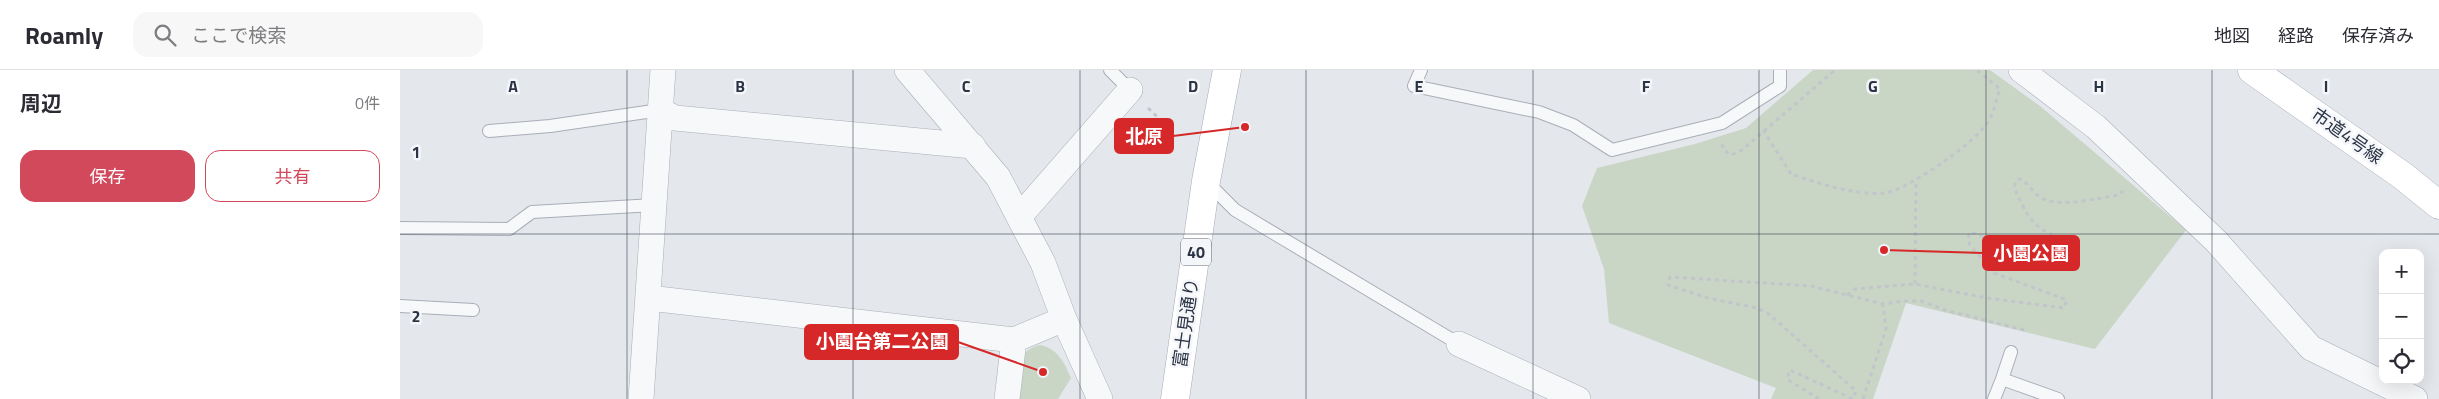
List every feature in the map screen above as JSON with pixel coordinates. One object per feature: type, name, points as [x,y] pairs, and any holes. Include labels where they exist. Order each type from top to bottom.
[{"type":"main road","name":"富士見通り","points":[[1175,399],[1206,181],[1228,70]]},
{"type":"main road","name":"市道4号線","points":[[2252,70],[2403,176],[2439,205]]},
{"type":"street","points":[[641,399],[649,298],[662,70]]},
{"type":"street","points":[[907,70],[998,176],[1043,263],[1064,319],[1100,399]]},
{"type":"street","points":[[2020,70],[2096,127],[2216,241],[2311,348],[2415,399]]},
{"type":"street","points":[[1019,217],[1130,90]]},
{"type":"street","points":[[660,110],[675,118],[973,146]]},
{"type":"street","points":[[649,298],[1014,340],[1064,319]]},
{"type":"street","points":[[1007,399],[1014,340]]},
{"type":"street","points":[[1459,344],[1578,399]]},
{"type":"lane","points":[[1110,70],[1130,90]]},
{"type":"lane","points":[[1420,70],[1414,86],[1539,112],[1574,125],[1612,150],[1722,123],[1780,86],[1780,70]]},
{"type":"lane","points":[[489,132],[550,126],[660,110]]},
{"type":"lane","points":[[1206,181],[1235,210],[1459,344]]},
{"type":"lane","points":[[400,228],[509,229],[532,212],[654,205]]},
{"type":"lane","points":[[400,306],[473,310]]},
{"type":"lane","points":[[1994,399],[2011,352]]},
{"type":"lane","points":[[2002,379],[2058,399]]},
{"type":"path","points":[[1763,130],[1791,174],[1798,177],[1838,188],[1884,193],[1901,189],[1916,181],[1978,133],[1989,120],[2000,89],[1977,70]]},
{"type":"path","points":[[1847,295],[1854,289],[1916,284],[1987,298],[2064,308],[2067,300],[1994,273],[1970,245],[1968,238],[1970,232],[2036,255],[2067,258],[2074,256],[2078,247],[2038,228],[2029,218],[2014,190],[2015,182],[2020,179],[2025,181],[2040,197],[2053,202],[2118,195],[2126,188]]},
{"type":"path","points":[[1916,181],[1916,284]]},
{"type":"path","points":[[1818,399],[1786,379],[1790,370],[1853,399],[1856,391],[1769,314],[1757,308],[1708,298],[1668,285],[1670,277],[1811,286],[1884,304],[1921,301],[1945,310],[2028,331]]},
{"type":"path","points":[[1863,399],[1886,329],[1884,304]]},
{"type":"green space","points":[[1813,70],[1990,70],[2040,106],[2186,230],[2095,349],[1906,303],[1873,399],[1771,399],[1776,388],[1609,323],[1604,269],[1582,206],[1597,168],[1695,144],[1746,128]]},
{"type":"green space","points":[[1040,345],[1051,349],[1060,357],[1071,378],[1058,399],[1017,399],[1018,366],[1025,353],[1031,348]]},
{"type":"place","name":"北原","points":[[1245,127]]},
{"type":"place","name":"小園公園","points":[[1884,250]]},
{"type":"place","name":"小園台第二公園","points":[[1043,372]]}]
